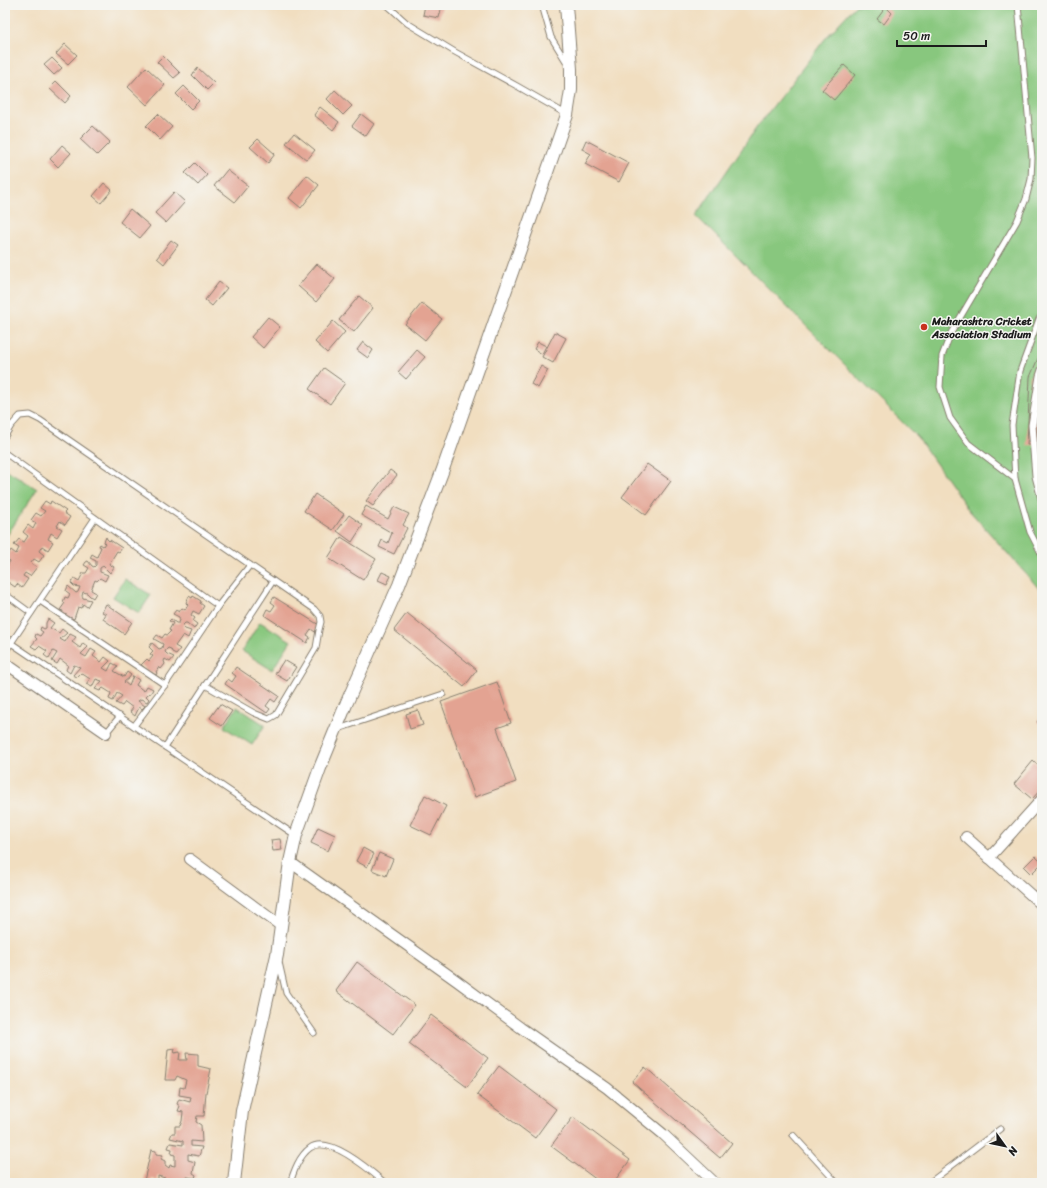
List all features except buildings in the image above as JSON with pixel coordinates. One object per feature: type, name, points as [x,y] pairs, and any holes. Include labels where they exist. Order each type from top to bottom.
[{"type":"street","points":[[234,1183],[242,1111],[277,955],[290,862],[296,835],[320,768],[399,585],[442,472],[567,115],[571,90],[571,69],[566,5]]},
{"type":"street","points":[[1042,370],[1032,425],[1036,476],[1042,499]]},
{"type":"street","points":[[5,663],[106,733]]},
{"type":"street","points":[[989,858],[1042,799]]},
{"type":"street","points":[[966,837],[1042,905]]},
{"type":"street","points":[[190,859],[280,926]]},
{"type":"street","points":[[290,862],[607,1088],[663,1134],[715,1183]]},
{"type":"lane","points":[[387,5],[407,23],[455,52],[567,115]]},
{"type":"lane","points":[[542,5],[551,37],[571,69]]},
{"type":"lane","points":[[1015,479],[968,442],[950,418],[940,387],[942,356],[951,333],[1018,221],[1031,179],[1032,158],[1018,5]]},
{"type":"lane","points":[[1042,315],[1039,319],[1020,371],[1012,425],[1015,479],[1030,532],[1042,555]]},
{"type":"lane","points":[[5,436],[20,416],[30,415],[314,609],[320,616],[321,622],[316,648],[276,715],[269,719],[254,713],[205,685]]},
{"type":"lane","points":[[5,453],[218,606]]},
{"type":"lane","points":[[5,652],[95,518]]},
{"type":"lane","points":[[134,726],[165,685],[218,606],[250,565]]},
{"type":"lane","points":[[165,747],[273,581]]},
{"type":"lane","points":[[5,594],[31,613]]},
{"type":"lane","points":[[40,601],[165,685]]},
{"type":"lane","points":[[11,643],[296,835]]},
{"type":"lane","points":[[336,730],[443,694]]},
{"type":"lane","points":[[106,733],[120,716]]},
{"type":"lane","points":[[277,955],[286,993],[314,1033]]},
{"type":"lane","points":[[929,1183],[1000,1129]]},
{"type":"lane","points":[[793,1135],[838,1183]]},
{"type":"lane","points":[[290,1183],[303,1155],[311,1147],[319,1145],[331,1146],[346,1154],[370,1170],[385,1183]]},
{"type":"green space","name":"Maharashtra Cricket Association Stadium","points":[[856,5],[1042,5],[1042,592],[968,509],[918,438],[696,216],[757,127],[825,39]]},
{"type":"green space","points":[[7,470],[37,489],[6,537],[5,474]]},
{"type":"green space","points":[[125,579],[151,595],[139,613],[113,597]]},
{"type":"green space","points":[[260,622],[291,641],[272,670],[242,651]]},
{"type":"green space","points":[[237,707],[265,725],[252,745],[224,727]]},
{"type":"place","name":"Maharashtra Cricket Association Stadium","points":[[924,327]]}]
